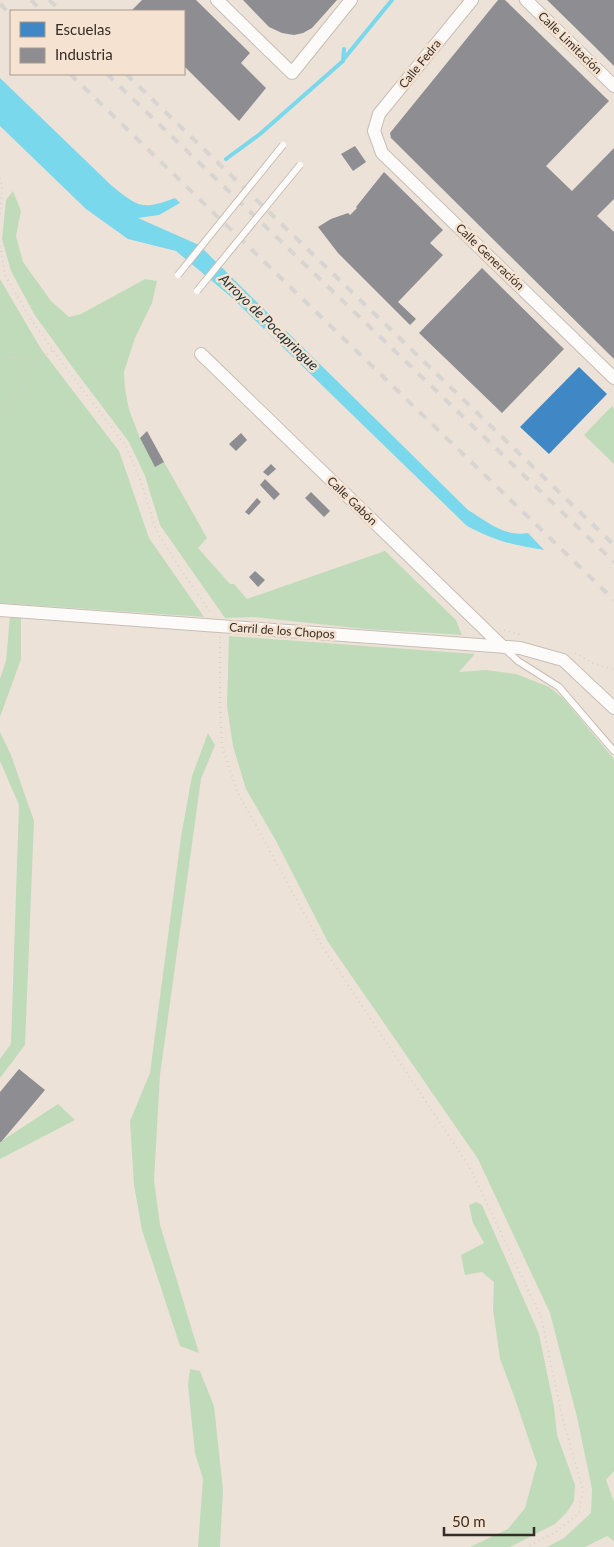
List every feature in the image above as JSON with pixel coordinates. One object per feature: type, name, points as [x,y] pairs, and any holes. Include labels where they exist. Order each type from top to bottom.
[{"type":"street","points":[[217,0],[292,73],[351,0]]},
{"type":"street","name":"Calle Fedra","points":[[374,130],[379,114],[472,0]]},
{"type":"street","name":"Calle Limitación","points":[[526,0],[614,86]]},
{"type":"street","name":"Calle Generación","points":[[374,130],[382,152],[614,378]]},
{"type":"street","name":"Calle Gabón","points":[[201,354],[503,647]]},
{"type":"street","name":"Carril de los Chopos","points":[[0,610],[520,648],[563,660],[614,708]]},
{"type":"lane","points":[[178,275],[283,145]]},
{"type":"lane","points":[[197,291],[300,165]]},
{"type":"lane","points":[[503,647],[518,661],[559,687],[614,750]]},
{"type":"path","points":[[0,178],[2,186],[0,218]]},
{"type":"path","points":[[0,246],[5,275],[30,318],[126,446],[140,479],[156,530],[220,626],[222,746],[237,792],[322,946],[469,1166],[541,1317],[562,1416],[584,1490],[579,1513],[556,1532],[526,1547]]},
{"type":"path","points":[[0,410],[10,397],[26,384],[33,365],[53,350]]},
{"type":"path","points":[[0,359],[1,357],[43,357]]},
{"type":"green space","points":[[13,191],[21,211],[16,236],[23,262],[51,301],[69,317],[81,314],[145,279],[157,281],[152,303],[135,338],[124,372],[129,410],[140,438],[155,466],[164,462],[207,538],[198,548],[230,584],[234,584],[247,599],[385,551],[456,620],[462,635],[365,629],[253,617],[225,618],[160,525],[145,476],[129,442],[34,314],[11,271],[2,239],[6,200]]},
{"type":"green space","points":[[0,279],[41,349],[119,451],[149,538],[204,617],[0,603]]},
{"type":"green space","points":[[612,406],[614,409],[614,464],[584,435]]},
{"type":"green space","points":[[10,616],[21,616],[21,659],[0,717],[0,679],[6,661]]},
{"type":"green space","points":[[229,636],[475,654],[459,672],[486,670],[516,674],[549,687],[563,698],[614,759],[614,1471],[606,1480],[614,1502],[614,1541],[607,1536],[585,1547],[547,1547],[564,1538],[591,1513],[592,1489],[577,1417],[550,1313],[478,1159],[328,942],[275,839],[246,789],[233,746],[227,706]]},
{"type":"green space","points":[[0,732],[11,755],[34,821],[25,1045],[0,1078],[0,1059],[11,1044],[19,805],[0,761]]},
{"type":"green space","points":[[208,733],[215,745],[201,779],[160,1075],[154,1180],[160,1225],[199,1353],[180,1346],[142,1230],[134,1185],[130,1121],[150,1073],[181,837],[192,776]]},
{"type":"green space","points":[[58,1104],[75,1120],[0,1159],[0,1142]]},
{"type":"green space","points":[[476,1202],[482,1205],[539,1334],[554,1407],[557,1435],[575,1485],[574,1501],[567,1512],[555,1524],[510,1547],[470,1547],[508,1529],[525,1508],[537,1464],[500,1359],[493,1309],[494,1282],[482,1272],[465,1275],[461,1255],[484,1243],[473,1223],[469,1205]]},
{"type":"green space","points":[[190,1369],[200,1371],[214,1406],[223,1490],[220,1547],[198,1547],[203,1479],[195,1453],[188,1385]]},
{"type":"water","name":"Arroyo de Pocapringue","points":[[0,78],[112,186],[129,199],[142,205],[148,205],[175,198],[180,203],[159,215],[138,218],[199,245],[468,510],[496,528],[511,533],[528,533],[544,550],[504,542],[467,526],[230,296],[176,251],[128,239],[86,209],[0,126]]},
{"type":"pier","points":[[274,318],[287,330],[277,341],[264,329]]},
{"type":"building: Escuelas","points":[[579,367],[607,394],[549,454],[520,427]]},
{"type":"building: Industria","points":[[142,0],[196,0],[250,53],[241,63],[266,88],[239,121],[185,67],[185,10],[132,10]]},
{"type":"building: Industria","points":[[243,0],[337,0],[312,28],[294,35],[282,33],[269,27]]},
{"type":"building: Industria","points":[[498,0],[505,0],[609,101],[546,166],[572,191],[614,148],[614,199],[597,216],[614,232],[614,359],[391,138],[390,133]]},
{"type":"building: Industria","points":[[547,0],[614,0],[614,66],[592,44]]},
{"type":"building: Industria","points":[[355,146],[366,162],[353,171],[341,154]]},
{"type":"building: Industria","points":[[384,172],[443,230],[430,243],[443,255],[398,302],[416,319],[410,325],[338,253],[318,227],[331,219],[348,213],[350,215]]},
{"type":"building: Industria","points":[[482,268],[564,349],[502,413],[419,333]]},
{"type":"building: Industria","points":[[147,431],[164,462],[155,467],[140,438]]},
{"type":"building: Industria","points":[[241,433],[247,440],[236,451],[229,444]]},
{"type":"building: Industria","points":[[271,464],[276,469],[268,476],[263,472]]},
{"type":"building: Industria","points":[[265,479],[280,494],[274,500],[260,485]]},
{"type":"building: Industria","points":[[311,492],[330,511],[324,517],[305,498]]},
{"type":"building: Industria","points":[[257,498],[261,502],[249,515],[245,512]]},
{"type":"building: Industria","points":[[255,571],[265,580],[258,587],[249,577]]},
{"type":"building: Industria","points":[[19,1069],[45,1090],[0,1142],[0,1092]]},
{"type":"waterway","points":[[343,60],[392,0]]},
{"type":"waterway","points":[[226,159],[260,134],[343,61],[344,49]]},
{"type":"railway","points":[[31,0],[41,10]]},
{"type":"railway","points":[[49,0],[60,10]]},
{"type":"railway","points":[[0,4],[10,14]]},
{"type":"railway","points":[[71,75],[614,600]]},
{"type":"railway","points":[[108,75],[614,562]]},
{"type":"railway","points":[[127,75],[614,545]]}]
